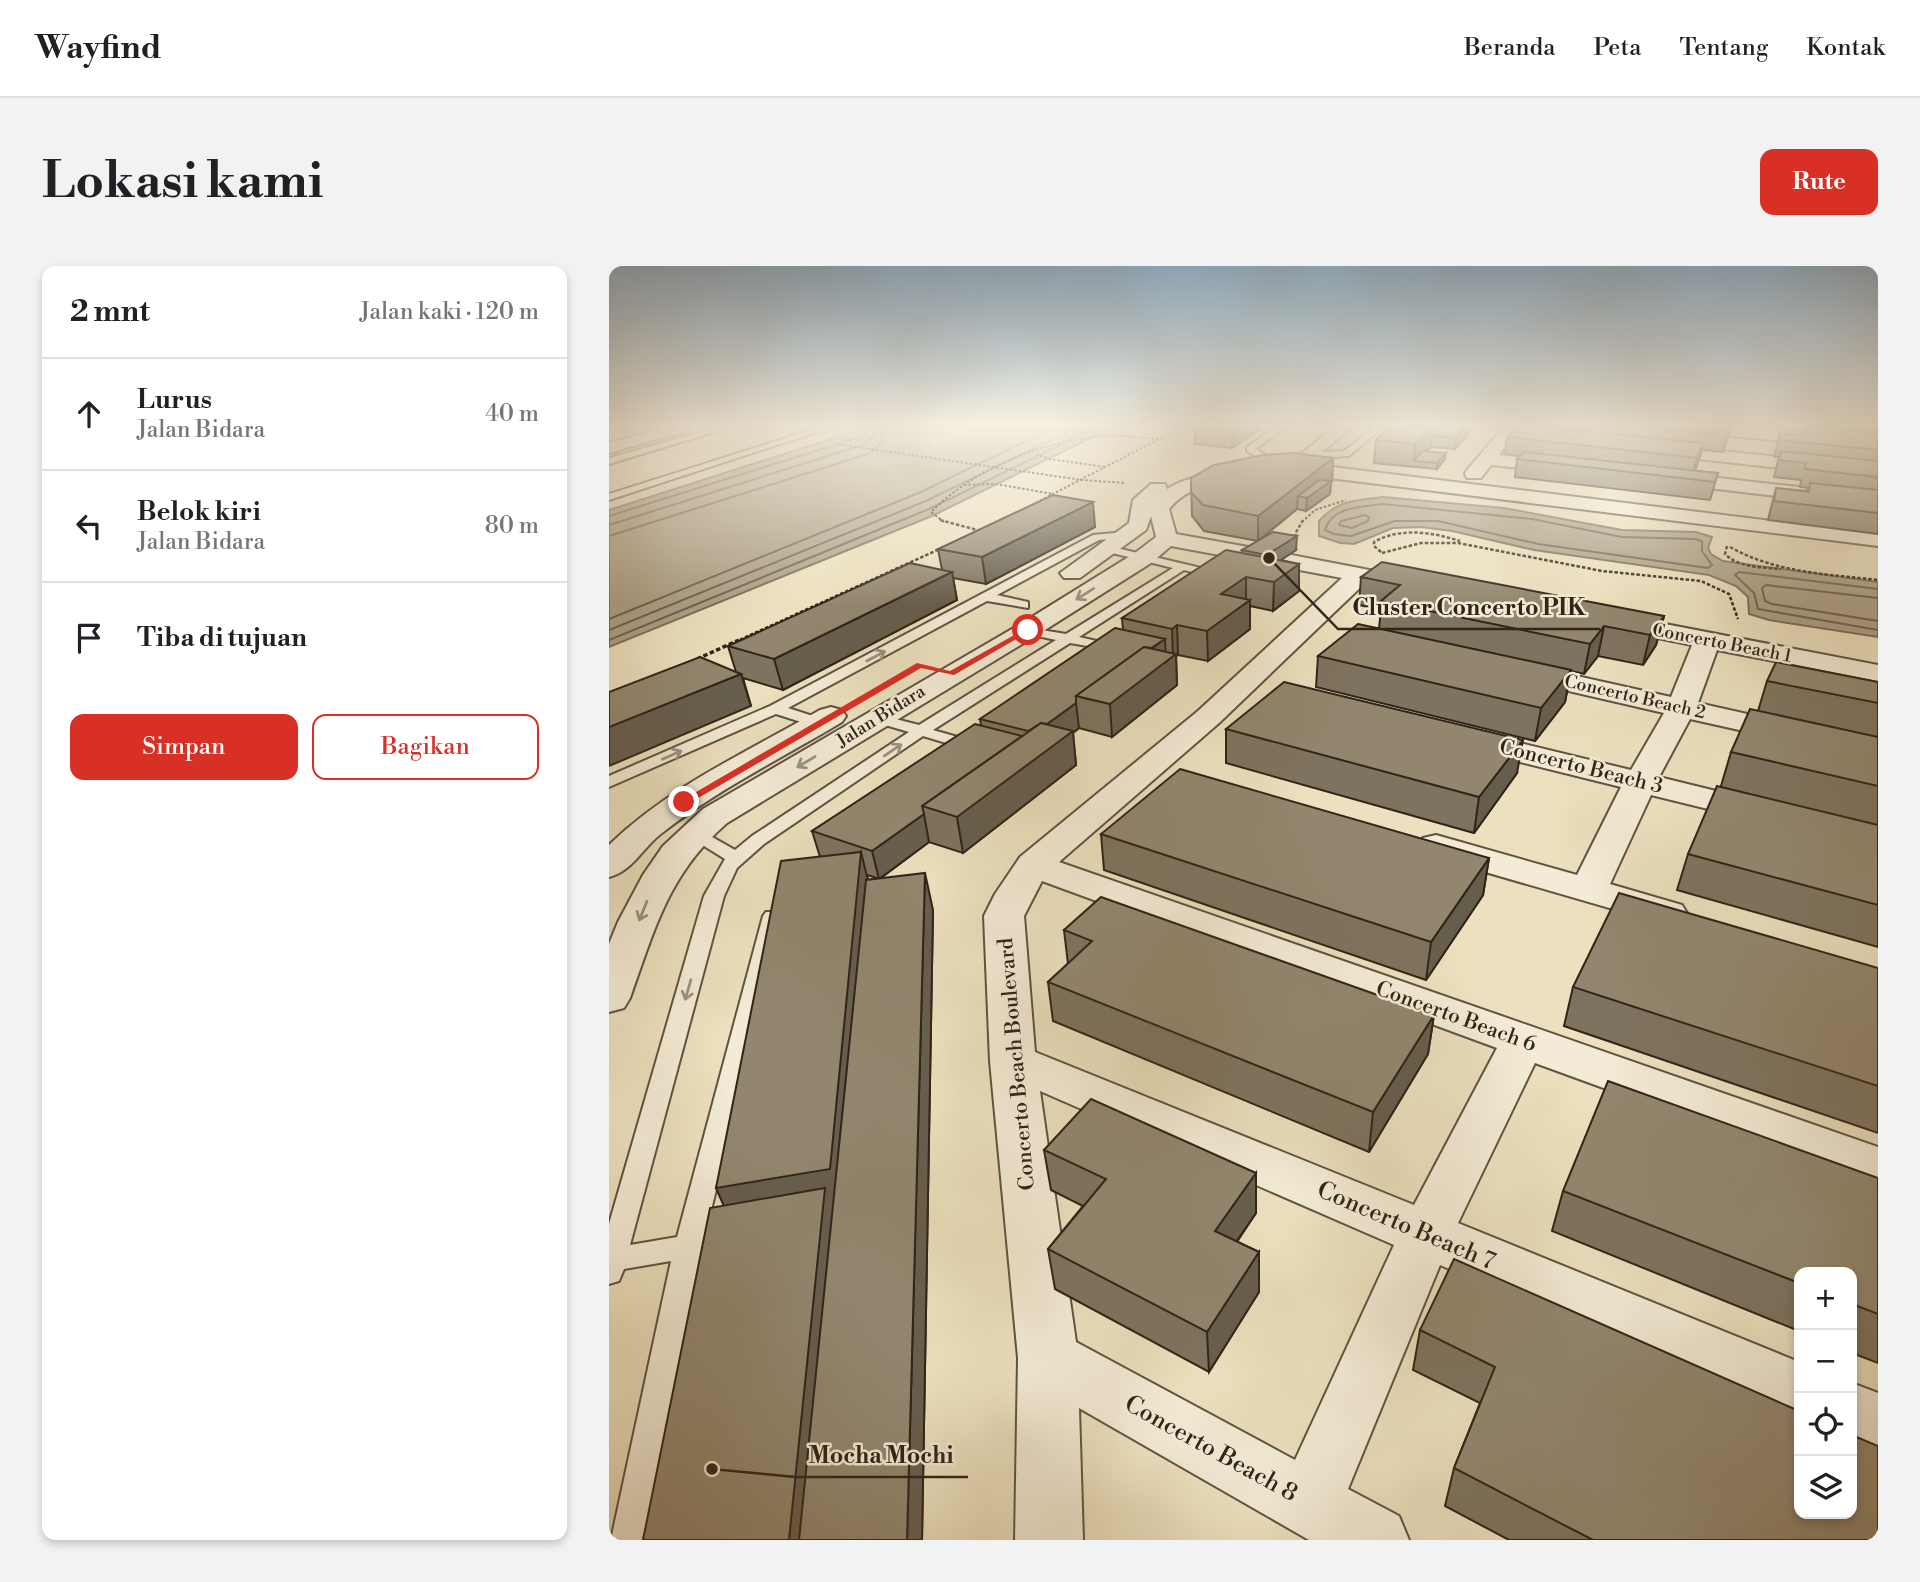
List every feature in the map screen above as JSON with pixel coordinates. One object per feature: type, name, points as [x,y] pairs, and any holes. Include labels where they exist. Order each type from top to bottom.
[{"type":"street","name":"Jalan Bidara","points":[[609,998],[655,882],[692,833],[715,816],[951,674],[1026,617],[1136,545],[1143,500],[1162,486]]},
{"type":"street","points":[[1187,486],[1164,500],[1136,545],[1257,555]]},
{"type":"street","points":[[1432,486],[1878,540]]},
{"type":"street","points":[[1459,490],[1462,486]]},
{"type":"street","points":[[1739,486],[1878,502]]},
{"type":"street","points":[[1747,524],[1762,489]]},
{"type":"street","points":[[1281,560],[1378,566]]},
{"type":"street","name":"Concerto Beach Boulevard","points":[[1049,1540],[1048,1358],[1013,1061],[1004,916],[1010,898],[1033,865],[1175,769],[1263,689],[1323,628],[1378,566]]},
{"type":"street","name":"Jalan Bidara","points":[[611,859],[647,827],[684,802],[920,665],[1026,617]]},
{"type":"street","name":"Concerto Beach 1","points":[[1587,617],[1878,673]]},
{"type":"street","points":[[1589,890],[1640,782],[1681,708],[1707,640]]},
{"type":"street","points":[[920,665],[951,674]]},
{"type":"street","name":"Concerto Beach 2","points":[[1495,666],[1878,752]]},
{"type":"street","name":"Concerto Beach 3","points":[[1442,733],[1786,818]]},
{"type":"street","points":[[647,827],[692,833]]},
{"type":"street","points":[[1405,836],[1694,921]]},
{"type":"street","name":"Concerto Beach 6","points":[[1033,865],[1878,1168]]},
{"type":"street","points":[[1309,1503],[1426,1234],[1523,1041]]},
{"type":"street","name":"Concerto Beach 7","points":[[1013,1061],[1794,1389]]},
{"type":"street","name":"Concerto Beach 8","points":[[1048,1358],[1375,1540]]},
{"type":"street","points":[[1857,1415],[1878,1424]]},
{"type":"lane","points":[[609,496],[639,486]]},
{"type":"lane","points":[[609,782],[775,709],[1097,537],[1136,545],[1182,567],[1216,576],[1193,592]]},
{"type":"lane","points":[[688,1247],[610,1264],[714,896],[729,865],[758,840],[922,730],[1182,567]]},
{"type":"lane","points":[[987,597],[1068,638],[1105,647]]},
{"type":"lane","points":[[1083,662],[1127,633]]},
{"type":"lane","points":[[775,709],[820,723]]},
{"type":"lane","points":[[880,719],[963,743]]},
{"type":"lane","points":[[940,759],[985,729]]},
{"type":"lane","points":[[692,833],[737,859]]},
{"type":"lane","points":[[628,1540],[688,1247],[769,925],[782,894]]},
{"type":"path","points":[[958,486],[940,500],[931,512],[935,519],[981,531],[968,536]]},
{"type":"path","points":[[1005,486],[1053,494]]},
{"type":"path","points":[[1017,512],[1069,486]]},
{"type":"path","points":[[1301,541],[1295,534],[1298,524],[1308,513],[1346,500]]},
{"type":"path","points":[[1467,544],[1443,542],[1403,546],[1378,566],[1374,547],[1374,542],[1381,537],[1428,533],[1547,562],[1709,583],[1726,591],[1734,599],[1736,617],[1740,623]]},
{"type":"path","points":[[1724,538],[1727,545],[1725,554],[1732,561],[1749,566],[1878,580]]},
{"type":"path","points":[[692,662],[956,542]]},
{"type":"path","points":[[1727,545],[1759,561],[1789,569]]},
{"type":"water","points":[[682,486],[992,486],[932,516],[609,647],[609,510]]},
{"type":"water","points":[[1383,497],[1504,508],[1622,530],[1696,532],[1712,537],[1708,548],[1711,554],[1723,561],[1878,582],[1878,637],[1769,620],[1749,614],[1748,597],[1736,586],[1709,575],[1534,550],[1452,531],[1421,527],[1393,528],[1354,544],[1340,543],[1319,536],[1319,521],[1333,509],[1348,502]]},
{"type":"building","points":[[1191,486],[1296,486],[1258,516],[1203,505],[1191,492]]},
{"type":"building","points":[[1311,486],[1323,486],[1307,498],[1298,496]]},
{"type":"building","points":[[1810,486],[1878,490],[1878,513],[1774,501],[1776,488],[1809,492]]},
{"type":"building","points":[[1053,495],[1093,502],[982,557],[938,549]]},
{"type":"building","points":[[1273,532],[1297,536],[1266,555],[1242,550]]},
{"type":"building","points":[[1226,550],[1299,564],[1274,582],[1246,577],[1221,594],[1250,600],[1207,631],[1177,625],[1172,629],[1122,618]]},
{"type":"building","points":[[1382,562],[1664,616],[1650,635],[1604,626],[1590,644],[1381,601],[1400,585],[1361,577]]},
{"type":"building","points":[[910,563],[952,572],[774,659],[728,646]]},
{"type":"building","points":[[1358,624],[1571,670],[1541,708],[1318,656]]},
{"type":"building","points":[[1115,628],[1165,639],[1151,648],[1144,647],[1076,696],[1076,703],[1047,724],[1041,723],[1028,731],[980,719]]},
{"type":"building","points":[[1144,647],[1176,654],[1110,704],[1076,696]]},
{"type":"building","points":[[700,657],[741,674],[609,727],[609,692]]},
{"type":"building","points":[[1776,662],[1878,682],[1878,703],[1767,681]]},
{"type":"building","points":[[1284,682],[1523,740],[1479,797],[1226,729]]},
{"type":"building","points":[[1750,709],[1878,737],[1878,786],[1731,752]]},
{"type":"building","points":[[1041,723],[1073,731],[957,817],[922,806]]},
{"type":"building","points":[[975,724],[1022,736],[922,806],[924,814],[872,851],[812,831]]},
{"type":"building","points":[[1180,769],[1489,858],[1431,942],[1101,834]]},
{"type":"building","points":[[1717,786],[1878,825],[1878,905],[1688,854]]},
{"type":"building","points":[[861,852],[830,1169],[716,1188],[781,861]]},
{"type":"building","points":[[925,873],[907,1540],[799,1540],[866,880]]},
{"type":"building","points":[[1619,893],[1878,968],[1878,1086],[1573,987]]},
{"type":"building","points":[[1101,897],[1434,1015],[1373,1112],[1048,982],[1092,941],[1064,930]]},
{"type":"building","points":[[1608,1081],[1878,1178],[1878,1314],[1857,1306],[1857,1267],[1794,1267],[1794,1281],[1563,1191]]},
{"type":"building","points":[[1091,1099],[1256,1173],[1215,1231],[1259,1252],[1207,1332],[1048,1249],[1106,1179],[1044,1150]]},
{"type":"building","points":[[825,1188],[789,1540],[643,1540],[710,1208]]},
{"type":"building","points":[[1454,1259],[1794,1409],[1794,1519],[1857,1519],[1857,1437],[1878,1446],[1878,1540],[1593,1540],[1454,1468],[1495,1367],[1420,1330]]},
{"type":"place","name":"Cluster Concerto PIK","points":[[1269,558]]},
{"type":"place","name":"Mocha Mochi","points":[[712,1469]]},
{"type":"route","points":[[684,802],[920,665],[951,674],[1028,630]]}]
